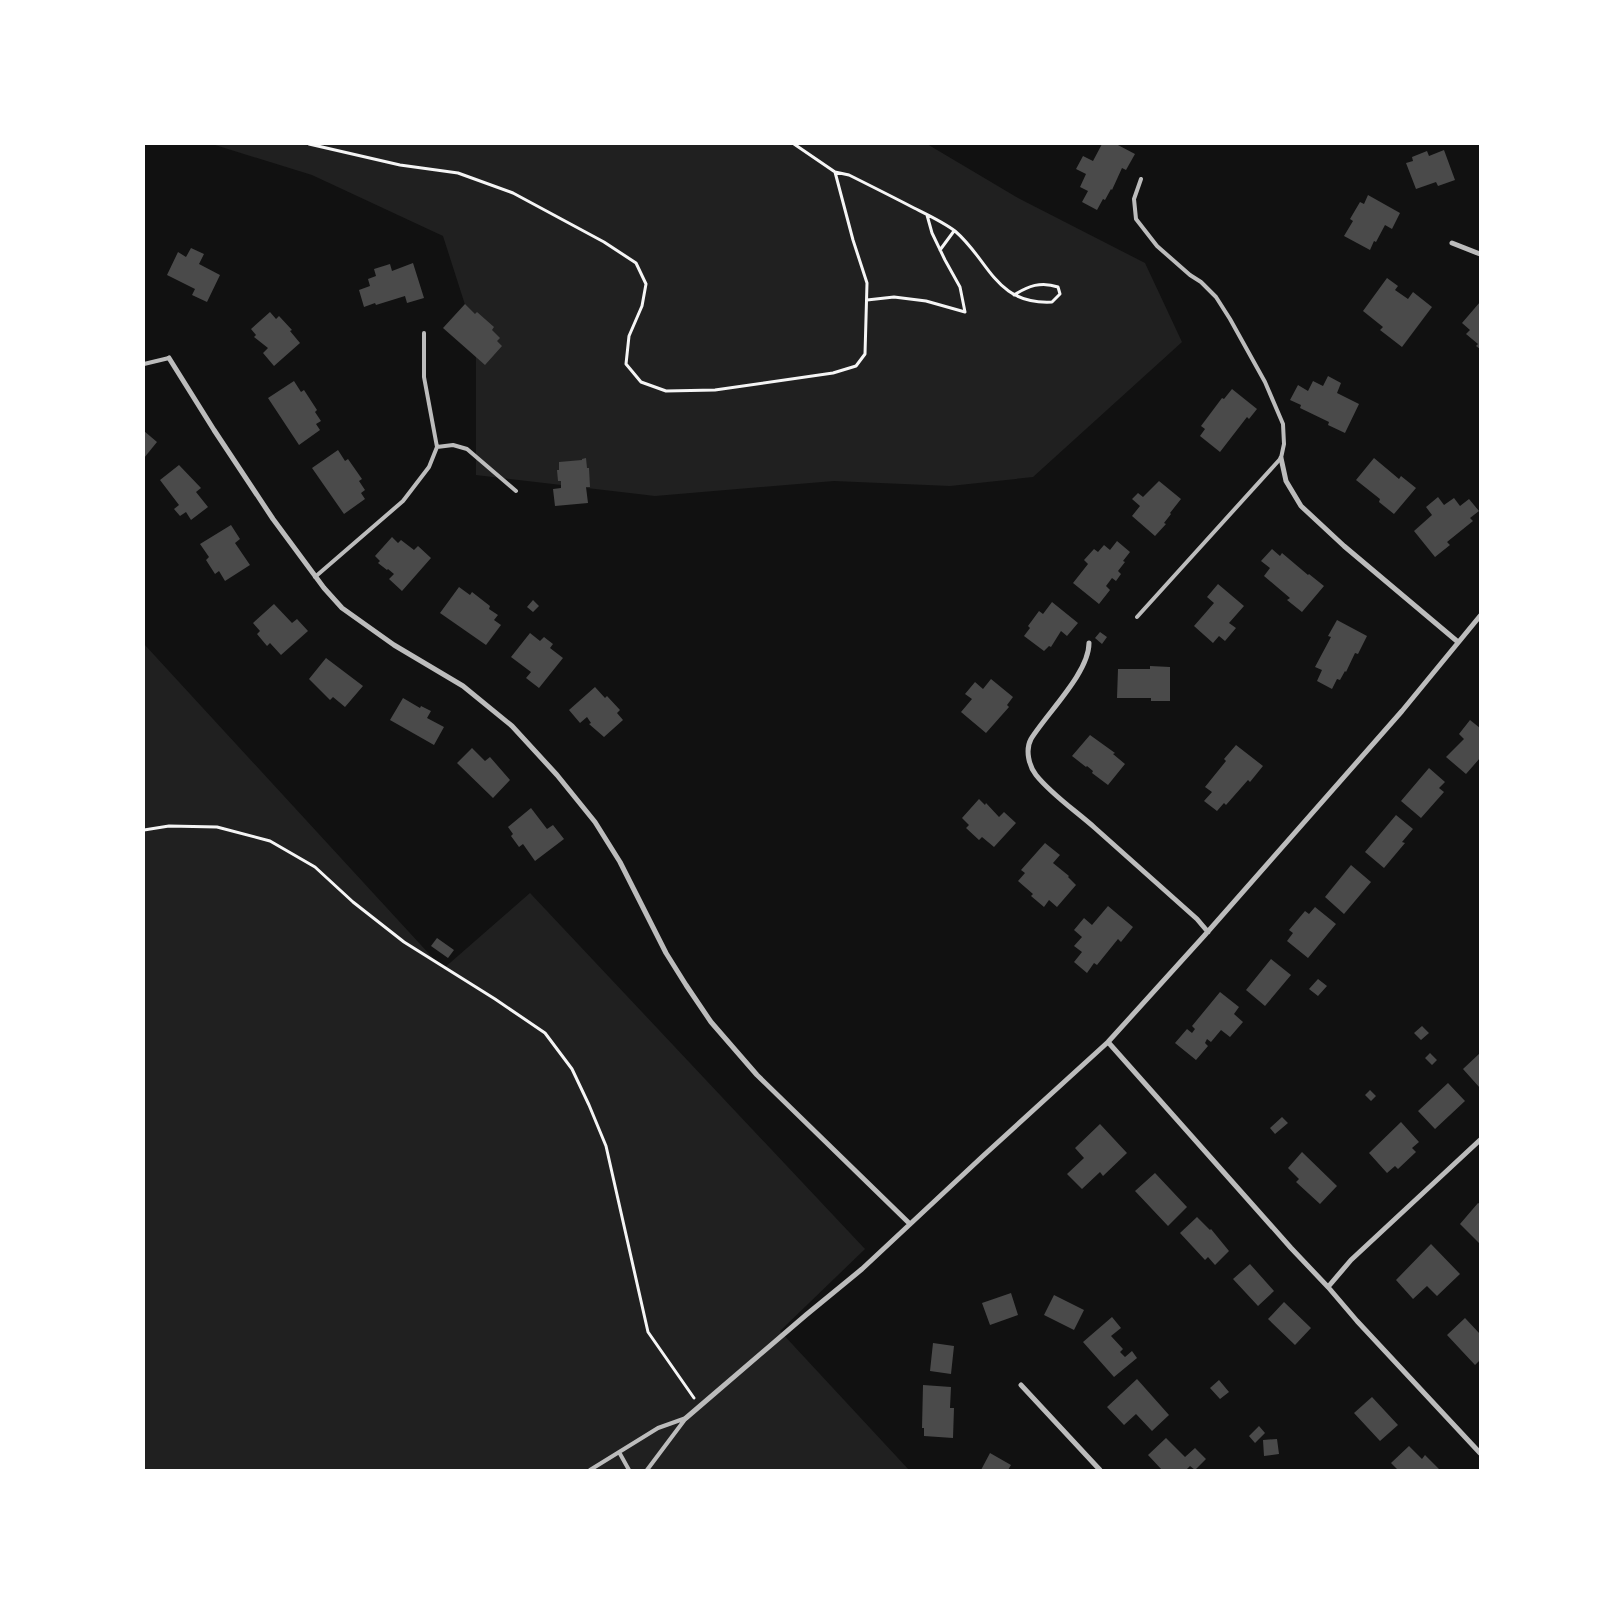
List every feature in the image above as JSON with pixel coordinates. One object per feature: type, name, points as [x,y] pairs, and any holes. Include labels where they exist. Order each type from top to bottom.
[{"type":"street","points":[[1452,243],[1480,254]]},
{"type":"street","points":[[168,358],[273,519],[324,588],[342,608],[394,645],[463,686],[512,726],[557,775],[600,830],[620,862],[666,953],[711,1022],[757,1075],[910,1224]]},
{"type":"street","points":[[1280,458],[1286,481],[1301,506],[1344,546],[1458,642]]},
{"type":"street","points":[[686,1418],[862,1269],[1108,1042],[1208,932],[1402,711],[1480,616]]},
{"type":"street","points":[[1089,643],[1089,652],[1084,663],[1030,741],[1028,761],[1035,774],[1050,790],[1096,828],[1197,919],[1208,932]]},
{"type":"street","points":[[1108,1042],[1291,1248],[1480,1453]]},
{"type":"street","points":[[1328,1287],[1351,1260],[1480,1140]]},
{"type":"street","points":[[1021,1384],[1100,1470]]},
{"type":"lane","points":[[1136,617],[1280,458],[1284,444],[1283,424],[1265,382],[1230,319],[1211,292],[1157,246],[1136,219],[1134,198],[1141,179]]},
{"type":"lane","points":[[315,576],[403,501],[430,467],[437,447],[424,377],[424,334]]},
{"type":"lane","points":[[144,364],[168,358]]},
{"type":"lane","points":[[437,447],[453,445],[467,449],[516,491]]},
{"type":"lane","points":[[590,1470],[658,1428],[686,1418]]},
{"type":"lane","points":[[647,1470],[686,1418]]},
{"type":"lane","points":[[619,1452],[629,1470]]},
{"type":"path","points":[[309,144],[400,165],[458,173],[513,193],[604,242],[636,263],[646,284],[642,306],[629,336],[626,364],[641,382],[666,390],[715,390],[833,373],[856,366],[864,354],[867,283],[852,240],[835,172]]},
{"type":"path","points":[[794,144],[835,172],[849,175],[927,214],[954,230],[972,249],[1002,288],[1014,295],[1038,303],[1052,302],[1060,294],[1058,287],[1050,284],[1038,284],[1023,289],[1014,295]]},
{"type":"path","points":[[867,300],[894,297],[926,301],[965,312],[960,287],[940,251],[932,233],[927,214]]},
{"type":"path","points":[[940,251],[954,230]]},
{"type":"path","points":[[144,830],[169,826],[217,827],[270,841],[316,867],[353,902],[404,942],[545,1033],[572,1070],[606,1146],[648,1332],[700,1407]]},
{"type":"shaded area","points":[[212,144],[927,144],[1018,198],[1145,263],[1182,342],[1033,477],[950,486],[834,481],[655,496],[476,475],[476,339],[443,236],[312,175]]},
{"type":"shaded area","points":[[144,644],[443,969],[530,893],[865,1249],[780,1331],[909,1470],[144,1470]]},
{"type":"building","points":[[1102,144],[1116,144],[1135,154],[1126,170],[1122,168],[1112,190],[1105,200],[1103,199],[1097,210],[1082,202],[1088,191],[1080,187],[1086,174],[1076,169],[1083,156],[1093,161]]},
{"type":"building","points":[[1444,150],[1455,180],[1438,186],[1436,182],[1416,189],[1406,163],[1413,161],[1412,157],[1427,151],[1429,156]]},
{"type":"building","points":[[1368,195],[1400,213],[1392,229],[1385,225],[1370,250],[1344,236],[1353,221],[1350,219],[1360,202],[1364,204]]},
{"type":"building","points":[[191,248],[204,254],[199,264],[220,275],[207,302],[192,295],[195,289],[167,275],[178,252],[186,257]]},
{"type":"building","points":[[413,263],[424,298],[407,303],[405,296],[364,307],[359,290],[370,286],[368,279],[376,276],[374,269],[390,264],[392,271]]},
{"type":"building","points":[[1387,278],[1398,286],[1395,290],[1408,299],[1413,292],[1432,307],[1402,347],[1380,330],[1383,327],[1363,311]]},
{"type":"building","points":[[1480,302],[1480,349],[1476,346],[1478,344],[1466,334],[1470,330],[1462,323]]},
{"type":"building","points":[[465,304],[475,314],[477,312],[494,327],[492,330],[500,338],[497,341],[502,346],[485,365],[443,328]]},
{"type":"building","points":[[270,312],[276,319],[279,316],[292,330],[290,331],[300,343],[274,366],[263,353],[268,348],[254,337],[256,335],[251,329]]},
{"type":"building","points":[[1328,376],[1341,383],[1337,393],[1359,404],[1345,433],[1328,425],[1329,422],[1300,408],[1301,405],[1290,400],[1298,385],[1308,391],[1313,381],[1323,386]]},
{"type":"building","points":[[294,381],[301,392],[304,390],[317,410],[315,412],[321,421],[316,424],[320,430],[299,445],[268,398]]},
{"type":"building","points":[[1232,389],[1257,409],[1249,419],[1247,417],[1220,452],[1200,436],[1205,429],[1201,426],[1222,398],[1224,399]]},
{"type":"building","points":[[144,431],[157,442],[144,458]]},
{"type":"building","points":[[338,450],[345,461],[348,459],[362,479],[359,481],[365,490],[361,493],[365,499],[344,514],[312,468]]},
{"type":"building","points":[[586,458],[587,468],[589,468],[590,487],[586,487],[588,503],[555,506],[553,489],[561,488],[561,481],[558,481],[557,470],[559,470],[559,462]]},
{"type":"building","points":[[1374,458],[1399,479],[1401,476],[1416,488],[1394,514],[1379,502],[1380,499],[1356,480]]},
{"type":"building","points":[[179,465],[201,488],[196,492],[208,507],[191,520],[186,512],[180,516],[174,509],[179,505],[160,480]]},
{"type":"building","points":[[1159,481],[1181,499],[1164,523],[1166,524],[1155,536],[1132,516],[1140,506],[1132,499],[1138,493],[1143,497]]},
{"type":"building","points":[[1438,497],[1444,505],[1454,498],[1460,506],[1469,499],[1479,511],[1470,518],[1473,521],[1447,542],[1450,545],[1435,557],[1414,531],[1432,515],[1426,507]]},
{"type":"building","points":[[231,525],[240,539],[235,543],[250,565],[225,581],[219,571],[215,574],[206,560],[209,557],[200,544]]},
{"type":"building","points":[[392,537],[398,543],[401,540],[414,550],[418,546],[431,558],[402,591],[389,579],[394,574],[378,563],[380,561],[375,556]]},
{"type":"building","points":[[1117,541],[1130,552],[1118,571],[1121,574],[1116,581],[1112,578],[1106,586],[1110,590],[1099,604],[1073,583],[1088,564],[1084,560],[1094,549],[1098,552],[1104,545],[1110,550]]},
{"type":"building","points":[[1272,549],[1280,556],[1282,553],[1324,586],[1302,612],[1287,600],[1290,598],[1264,576],[1270,568],[1261,561]]},
{"type":"building","points":[[1218,584],[1244,606],[1229,623],[1236,628],[1225,641],[1219,636],[1213,643],[1194,626],[1214,603],[1207,597]]},
{"type":"building","points":[[459,587],[470,595],[472,592],[498,615],[494,620],[501,625],[486,645],[440,613]]},
{"type":"building","points":[[533,600],[539,606],[533,612],[527,607]]},
{"type":"building","points":[[1052,602],[1078,623],[1067,636],[1061,631],[1051,647],[1049,646],[1044,651],[1024,636],[1030,628],[1028,626],[1039,611],[1043,614]]},
{"type":"building","points":[[274,604],[292,623],[297,619],[308,631],[281,655],[270,643],[267,646],[257,634],[260,631],[253,623]]},
{"type":"building","points":[[1337,620],[1367,636],[1358,654],[1355,653],[1346,672],[1340,680],[1337,679],[1332,689],[1317,681],[1322,670],[1315,667],[1331,637],[1328,636]]},
{"type":"building","points":[[1100,632],[1107,637],[1102,644],[1095,638]]},
{"type":"building","points":[[530,633],[540,641],[544,637],[553,644],[550,648],[563,658],[539,688],[526,678],[531,672],[511,657]]},
{"type":"building","points":[[326,658],[363,686],[345,707],[333,697],[330,700],[309,679]]},
{"type":"building","points":[[1150,666],[1170,667],[1170,701],[1151,701],[1151,698],[1117,698],[1118,669],[1150,669]]},
{"type":"building","points":[[991,679],[1013,697],[1007,705],[1009,707],[986,733],[961,712],[972,699],[965,694],[975,682],[983,689]]},
{"type":"building","points":[[595,687],[605,698],[607,696],[620,710],[617,713],[623,720],[604,737],[589,724],[591,723],[587,717],[580,723],[569,710]]},
{"type":"building","points":[[403,698],[420,708],[421,706],[431,711],[427,718],[444,727],[434,745],[390,720]]},
{"type":"building","points":[[1470,720],[1480,728],[1480,758],[1466,774],[1446,757],[1464,739],[1459,734]]},
{"type":"building","points":[[1090,735],[1115,753],[1113,754],[1125,764],[1108,785],[1092,773],[1093,771],[1087,766],[1072,756]]},
{"type":"building","points":[[1236,745],[1263,766],[1250,782],[1248,780],[1226,805],[1224,803],[1217,811],[1204,801],[1212,792],[1205,787]]},
{"type":"building","points":[[472,748],[485,761],[490,757],[510,780],[493,798],[457,763]]},
{"type":"building","points":[[1429,768],[1445,782],[1439,788],[1444,792],[1421,818],[1401,801]]},
{"type":"building","points":[[979,799],[985,805],[986,803],[999,817],[1004,812],[1016,823],[994,847],[982,837],[979,840],[966,828],[969,825],[962,818]]},
{"type":"building","points":[[531,808],[547,829],[553,825],[564,839],[535,861],[523,844],[519,847],[511,836],[513,834],[508,827]]},
{"type":"building","points":[[1396,815],[1413,829],[1402,842],[1405,843],[1384,868],[1365,852]]},
{"type":"building","points":[[1045,843],[1060,855],[1053,863],[1069,876],[1076,885],[1057,907],[1049,900],[1044,907],[1018,881],[1025,873],[1021,870]]},
{"type":"building","points":[[1351,865],[1371,882],[1344,914],[1325,897]]},
{"type":"building","points":[[1108,906],[1133,927],[1121,942],[1118,939],[1097,965],[1094,963],[1087,973],[1074,962],[1082,952],[1074,946],[1082,937],[1074,930],[1084,918],[1092,925]]},
{"type":"building","points":[[1315,907],[1336,924],[1308,958],[1287,941],[1293,933],[1289,930],[1305,911],[1309,914]]},
{"type":"building","points":[[437,938],[454,950],[448,958],[431,946]]},
{"type":"building","points":[[1271,959],[1291,975],[1265,1006],[1246,990]]},
{"type":"building","points":[[1318,979],[1327,986],[1318,996],[1309,989]]},
{"type":"building","points":[[1220,992],[1239,1007],[1234,1014],[1243,1022],[1230,1037],[1221,1030],[1211,1042],[1207,1039],[1205,1043],[1208,1046],[1196,1060],[1175,1043],[1187,1029],[1192,1033],[1195,1029],[1192,1026]]},
{"type":"building","points":[[1422,1026],[1429,1033],[1421,1040],[1414,1033]]},
{"type":"building","points":[[1430,1053],[1437,1060],[1432,1065],[1425,1058]]},
{"type":"building","points":[[1480,1053],[1480,1088],[1463,1069]]},
{"type":"building","points":[[1448,1083],[1465,1101],[1435,1129],[1418,1111]]},
{"type":"building","points":[[1370,1090],[1376,1096],[1371,1101],[1365,1095]]},
{"type":"building","points":[[1282,1117],[1288,1123],[1275,1134],[1270,1128]]},
{"type":"building","points":[[1401,1122],[1419,1142],[1412,1148],[1416,1152],[1398,1169],[1395,1166],[1387,1173],[1369,1153]]},
{"type":"building","points":[[1100,1124],[1127,1153],[1103,1176],[1100,1172],[1082,1189],[1067,1174],[1084,1158],[1075,1148]]},
{"type":"building","points":[[1302,1152],[1337,1186],[1320,1204],[1296,1182],[1299,1179],[1288,1168]]},
{"type":"building","points":[[1155,1173],[1187,1207],[1168,1226],[1135,1191]]},
{"type":"building","points":[[1478,1203],[1480,1204],[1479,1243],[1460,1224]]},
{"type":"building","points":[[1197,1217],[1211,1229],[1229,1251],[1215,1265],[1208,1257],[1205,1260],[1180,1233]]},
{"type":"building","points":[[1431,1244],[1460,1274],[1437,1296],[1427,1286],[1413,1299],[1396,1280]]},
{"type":"building","points":[[1250,1264],[1274,1291],[1258,1306],[1233,1279]]},
{"type":"building","points":[[1011,1293],[1018,1315],[990,1325],[982,1303]]},
{"type":"building","points":[[1054,1295],[1084,1310],[1074,1330],[1044,1315]]},
{"type":"building","points":[[1284,1302],[1311,1328],[1295,1345],[1268,1319]]},
{"type":"building","points":[[1112,1317],[1121,1328],[1111,1336],[1123,1349],[1120,1352],[1125,1357],[1132,1351],[1137,1358],[1114,1377],[1083,1342]]},
{"type":"building","points":[[1465,1318],[1480,1334],[1480,1360],[1475,1365],[1447,1335]]},
{"type":"building","points":[[933,1343],[954,1346],[951,1374],[930,1371]]},
{"type":"building","points":[[1137,1379],[1169,1415],[1152,1431],[1136,1414],[1124,1425],[1107,1407]]},
{"type":"building","points":[[1219,1380],[1229,1392],[1220,1399],[1210,1388]]},
{"type":"building","points":[[923,1385],[951,1387],[950,1408],[954,1408],[953,1438],[924,1436],[924,1428],[922,1428]]},
{"type":"building","points":[[1372,1397],[1398,1425],[1380,1441],[1354,1413]]},
{"type":"building","points":[[1259,1426],[1265,1433],[1255,1443],[1249,1436]]},
{"type":"building","points":[[1166,1438],[1185,1457],[1195,1448],[1206,1459],[1195,1470],[1190,1466],[1186,1470],[1162,1470],[1148,1455]]},
{"type":"building","points":[[1277,1439],[1279,1454],[1264,1456],[1263,1440]]},
{"type":"building","points":[[1409,1446],[1422,1459],[1425,1455],[1440,1470],[1398,1470],[1391,1463]]},
{"type":"building","points":[[990,1453],[1011,1465],[1008,1470],[981,1470]]}]
